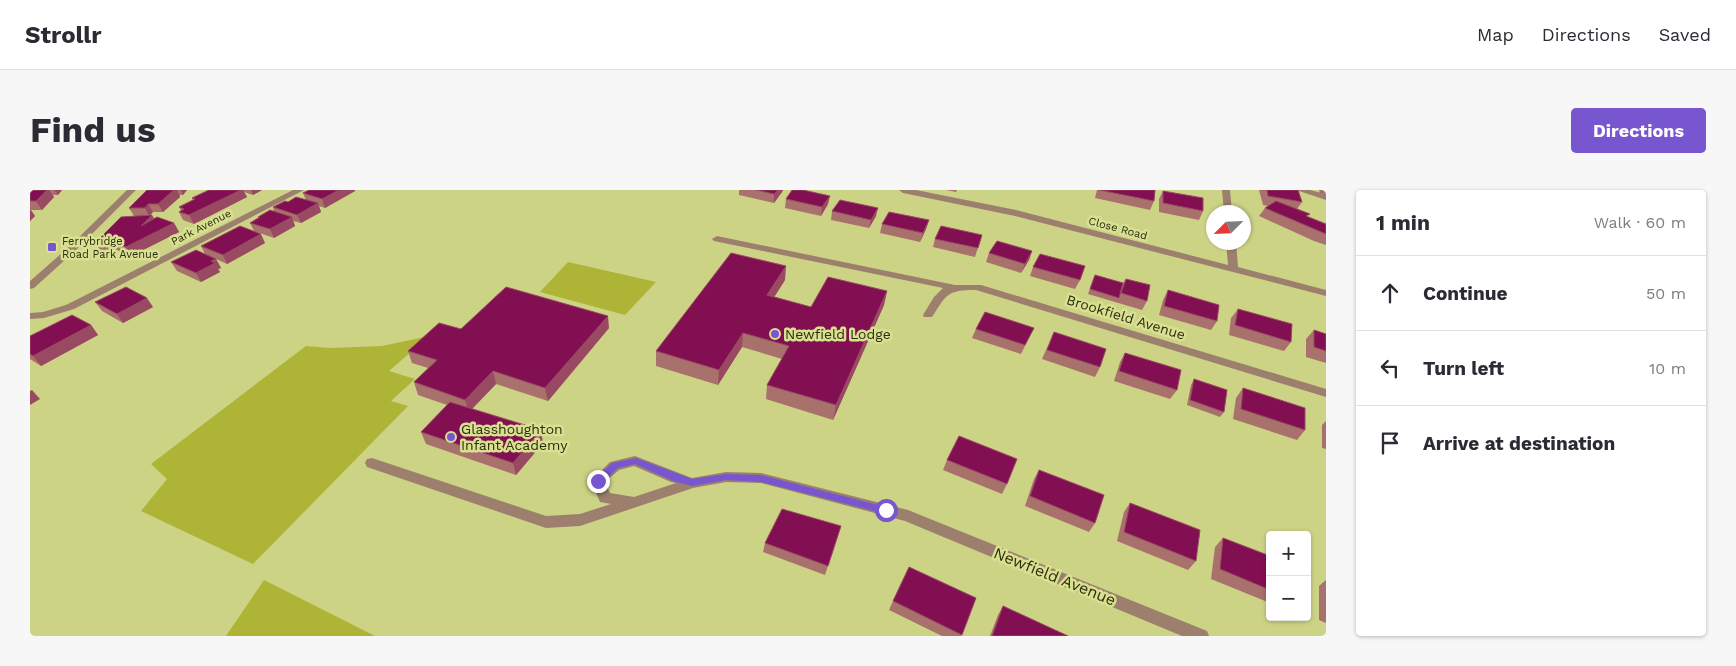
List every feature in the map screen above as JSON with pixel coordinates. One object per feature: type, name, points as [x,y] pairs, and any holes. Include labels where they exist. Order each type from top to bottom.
[{"type":"street","points":[[30,286],[73,248],[132,190]]},
{"type":"street","name":"Park Avenue","points":[[30,316],[44,315],[70,308],[300,190]]},
{"type":"street","name":"Close Road","points":[[903,190],[1016,213],[1326,293]]},
{"type":"street","points":[[1226,190],[1227,205]]},
{"type":"street","points":[[1300,190],[1326,197]]},
{"type":"street","name":"Brookfield Avenue","points":[[717,239],[952,287],[977,287],[1326,393]]},
{"type":"street","points":[[1232,250],[1233,270]]},
{"type":"street","points":[[928,315],[941,294],[952,287]]},
{"type":"street","points":[[645,499],[619,501],[605,498],[598,481],[615,466],[636,461],[692,483]]},
{"type":"street","points":[[372,463],[546,522],[580,520],[645,499]]},
{"type":"street","name":"Newfield Avenue","points":[[645,499],[692,483],[726,477],[761,478],[908,516],[1202,636]]},
{"type":"shaded area","points":[[568,262],[656,282],[625,315],[540,292]]},
{"type":"shaded area","points":[[429,336],[389,371],[415,379],[391,401],[408,406],[253,564],[141,511],[167,479],[151,464],[306,346],[330,348],[382,346]]},
{"type":"shaded area","points":[[264,580],[375,636],[226,636]]},
{"type":"building","points":[[30,190],[47,190],[36,201],[30,201]]},
{"type":"building","points":[[147,190],[174,190],[158,204],[148,204],[145,208],[129,208]]},
{"type":"building","points":[[209,190],[241,190],[189,215],[179,212],[184,209],[179,207]]},
{"type":"building","points":[[309,190],[339,190],[322,199],[303,193]]},
{"type":"building","points":[[756,190],[778,190],[774,194]]},
{"type":"building","points":[[792,190],[803,190],[830,196],[822,207],[786,199]]},
{"type":"building","points":[[1099,190],[1155,190],[1154,201]]},
{"type":"building","points":[[1267,190],[1298,190],[1302,202],[1268,196]]},
{"type":"building","points":[[1163,191],[1203,198],[1203,211],[1163,203]]},
{"type":"building","points":[[296,197],[318,203],[297,215],[273,207],[285,201],[288,202]]},
{"type":"building","points":[[840,200],[878,208],[871,220],[832,211]]},
{"type":"building","points":[[1276,201],[1310,214],[1306,216],[1326,224],[1326,234],[1265,208]]},
{"type":"building","points":[[270,210],[292,217],[270,229],[250,223],[260,217],[258,217]]},
{"type":"building","points":[[889,212],[929,220],[923,233],[882,224]]},
{"type":"building","points":[[152,215],[141,226],[157,217],[174,223],[126,247],[113,242],[95,243],[121,217]]},
{"type":"building","points":[[240,226],[261,234],[223,255],[201,246]]},
{"type":"building","points":[[941,226],[982,235],[978,248],[935,239]]},
{"type":"building","points":[[997,241],[1032,251],[1025,264],[989,253]]},
{"type":"building","points":[[196,250],[216,259],[211,261],[215,263],[196,273],[171,262]]},
{"type":"building","name":"Newfield Lodge","points":[[731,253],[786,266],[767,295],[811,307],[828,277],[887,291],[836,405],[767,385],[789,346],[743,333],[719,370],[656,351]]},
{"type":"building","points":[[1040,254],[1085,266],[1080,280],[1033,267]]},
{"type":"building","points":[[1095,275],[1123,283],[1119,298],[1090,289]]},
{"type":"building","points":[[1126,279],[1150,285],[1147,301],[1121,293]]},
{"type":"building","points":[[126,287],[147,298],[117,314],[95,302]]},
{"type":"building","points":[[506,287],[608,316],[545,388],[493,371],[465,400],[414,382],[437,360],[408,351],[439,323],[461,329]]},
{"type":"building","points":[[1168,290],[1219,305],[1217,321],[1164,306]]},
{"type":"building","points":[[1238,309],[1292,324],[1291,342],[1235,325]]},
{"type":"building","points":[[985,312],[1034,328],[1025,345],[976,329]]},
{"type":"building","points":[[72,315],[91,325],[33,356],[30,354],[30,336]]},
{"type":"building","points":[[1314,330],[1326,334],[1326,351],[1314,347]]},
{"type":"building","points":[[1054,332],[1106,349],[1100,367],[1047,350]]},
{"type":"building","points":[[1125,353],[1181,370],[1177,390],[1119,371]]},
{"type":"building","points":[[1194,379],[1227,390],[1224,412],[1190,400]]},
{"type":"building","points":[[1243,388],[1305,408],[1305,430],[1241,409]]},
{"type":"building","points":[[450,402],[541,430],[513,463],[421,432]]},
{"type":"building","points":[[959,436],[1017,459],[1007,484],[947,460]]},
{"type":"building","points":[[1039,470],[1104,495],[1095,523],[1030,496]]},
{"type":"building","points":[[1130,503],[1200,530],[1196,561],[1124,532]]},
{"type":"building","points":[[782,509],[841,526],[828,566],[765,543]]},
{"type":"building","points":[[1223,538],[1266,554],[1266,588],[1220,569]]},
{"type":"building","points":[[909,567],[976,598],[962,635],[893,601]]},
{"type":"building","points":[[1003,606],[1068,636],[992,636]]},
{"type":"place","name":"Ferrybridge Road Park Avenue","points":[[52,247]]},
{"type":"place","name":"Newfield Lodge","points":[[775,334]]},
{"type":"place","name":"Glasshoughton Infant Academy","points":[[451,437]]},
{"type":"route","points":[[598,481],[615,466],[636,461],[692,483],[726,477],[761,478],[886,510]]}]
